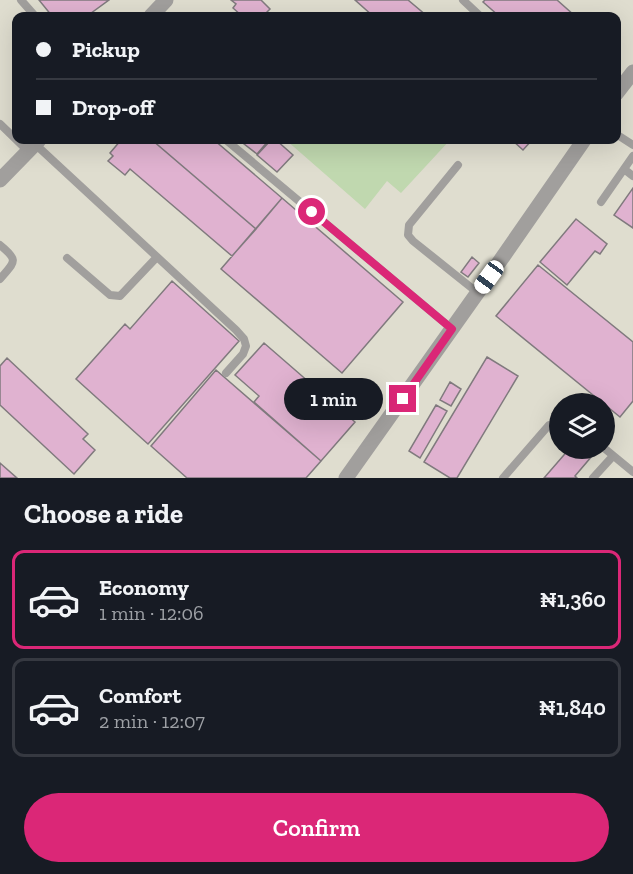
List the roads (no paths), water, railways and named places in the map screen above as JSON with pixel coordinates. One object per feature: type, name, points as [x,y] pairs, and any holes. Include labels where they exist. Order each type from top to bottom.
[{"type":"street","points":[[155,12],[166,0]]},
{"type":"street","points":[[621,88],[633,72]]},
{"type":"street","points":[[346,478],[581,144]]},
{"type":"street","points":[[0,180],[34,145]]},
{"type":"lane","points":[[21,0],[32,12]]},
{"type":"lane","points":[[463,0],[476,12]]},
{"type":"lane","points":[[231,144],[452,329]]},
{"type":"lane","points":[[34,145],[157,256],[244,339],[246,346],[243,354],[226,373]]},
{"type":"lane","points":[[602,202],[633,156]]},
{"type":"lane","points":[[458,165],[409,225],[408,235],[478,293]]},
{"type":"lane","points":[[624,169],[633,176]]},
{"type":"lane","points":[[0,245],[12,255],[13,260],[0,279]]},
{"type":"lane","points":[[67,258],[115,297],[120,296],[157,256]]},
{"type":"lane","points":[[503,478],[549,425]]},
{"type":"lane","points":[[615,458],[633,472]]},
{"type":"lane","points":[[593,478],[610,459]]}]
